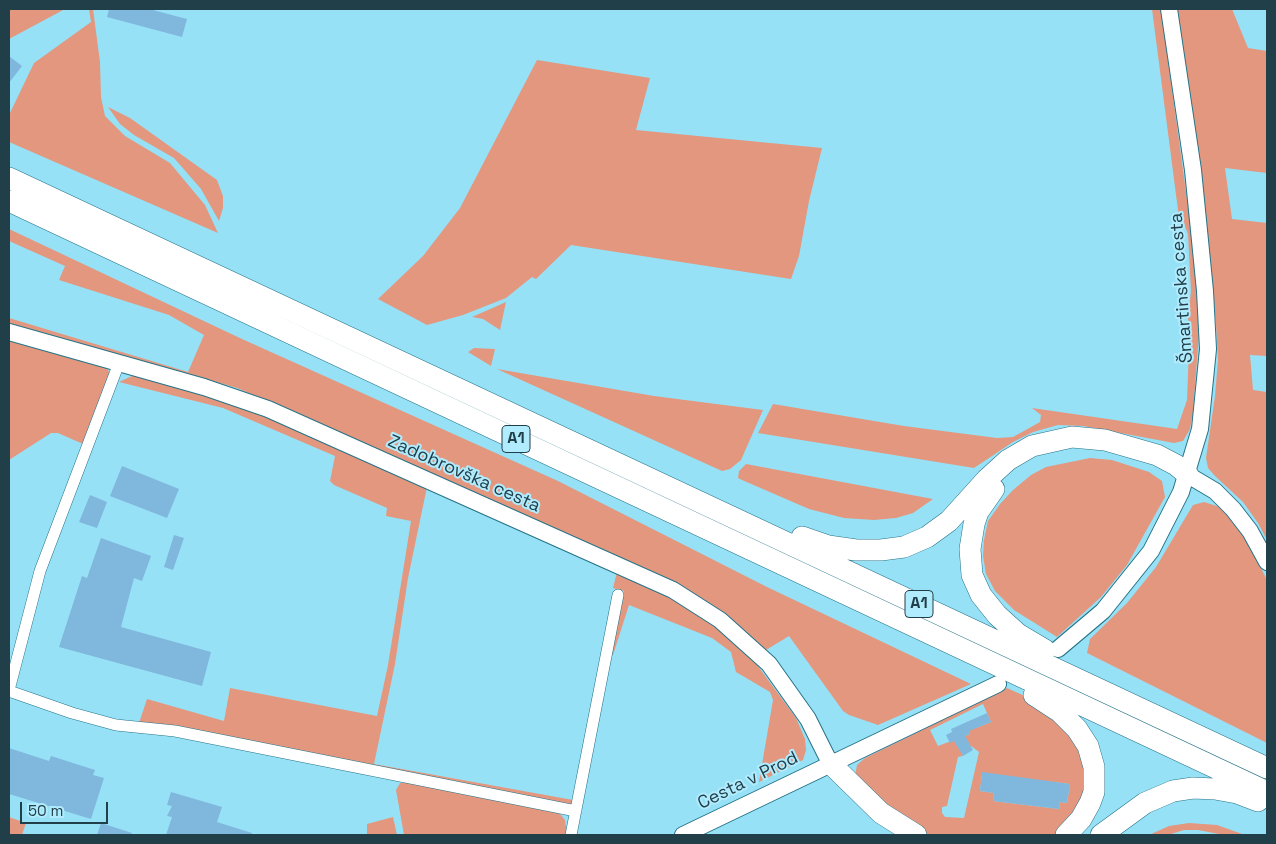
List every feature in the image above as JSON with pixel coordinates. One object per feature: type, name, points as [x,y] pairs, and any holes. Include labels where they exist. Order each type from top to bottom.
[{"type":"highway","name":"A1","points":[[9,178],[1267,768]]},
{"type":"highway","name":"A1","points":[[9,201],[1267,792]]},
{"type":"highway","points":[[724,513],[764,520],[828,546],[856,550],[881,550],[904,546],[939,529],[960,510],[1003,464],[1020,452],[1048,441],[1072,437],[1122,444],[1166,459],[1188,475]]},
{"type":"highway","points":[[1113,695],[1099,680],[1018,634],[989,606],[976,585],[970,562],[971,537],[974,524],[985,500],[1004,478],[1024,463],[1050,452],[1070,449],[1102,452],[1188,475]]},
{"type":"highway","points":[[984,659],[1007,680],[1040,698],[1060,712],[1078,729],[1088,746],[1094,767],[1094,792],[1081,819],[1066,835]]},
{"type":"highway","points":[[830,763],[844,790],[856,807],[892,835]]},
{"type":"highway","points":[[830,763],[881,813],[916,835]]},
{"type":"highway","points":[[1100,835],[1155,797],[1184,789],[1226,790],[1267,805]]},
{"type":"main road","name":"Šmartinska cesta","points":[[1058,649],[1103,611],[1138,569],[1162,532],[1188,475],[1204,407],[1208,349],[1207,321],[1193,170],[1169,9]]},
{"type":"main road","name":"Zadobrovška cesta","points":[[9,332],[238,397],[268,408],[673,590],[720,620],[769,664],[808,719],[830,763]]},
{"type":"main road","points":[[1188,475],[1215,491],[1233,508],[1250,531],[1267,562]]},
{"type":"main road","name":"Cesta v Prod","points":[[683,835],[998,684]]},
{"type":"street","points":[[119,363],[40,571],[9,691],[72,713],[116,725],[175,732],[576,811]]},
{"type":"street","points":[[572,835],[618,595]]},
{"type":"shaded area","points":[[9,9],[65,9],[9,39]]},
{"type":"shaded area","points":[[89,9],[93,9],[100,62],[101,97],[105,116],[125,136],[170,163],[205,205],[218,233],[9,142],[9,115],[34,63],[91,22]]},
{"type":"shaded area","points":[[1152,9],[1161,9],[1195,258],[1200,321],[1193,412],[1190,429],[1183,441],[1174,443],[1083,426],[1058,425],[1033,432],[1013,442],[974,468],[758,433],[773,404],[904,426],[997,438],[1013,437],[1040,422],[1041,415],[1032,408],[1177,429],[1187,400],[1190,322],[1188,320],[1191,291],[1188,234],[1183,221],[1179,218]]},
{"type":"shaded area","points":[[1177,9],[1232,9],[1248,48],[1267,51],[1267,173],[1225,168],[1232,219],[1267,223],[1267,356],[1250,355],[1253,390],[1267,392],[1267,540],[1243,502],[1208,468],[1206,458],[1218,360],[1216,324],[1208,236]]},
{"type":"shaded area","points":[[537,60],[650,78],[636,130],[822,148],[809,201],[799,256],[791,279],[571,245],[536,279],[532,277],[506,298],[463,315],[427,325],[378,299],[423,256],[460,208]]},
{"type":"shaded area","points":[[108,107],[130,118],[217,180],[223,196],[223,208],[219,221],[201,189],[174,158],[134,135],[120,124]]},
{"type":"shaded area","points":[[9,229],[242,339],[558,481],[767,587],[971,684],[878,725],[849,715],[843,711],[789,636],[766,650],[720,610],[658,574],[237,388],[9,323],[9,318],[188,372],[204,335],[169,315],[59,280],[65,266],[9,241]]},
{"type":"shaded area","points":[[506,302],[500,330],[483,319],[472,317]]},
{"type":"shaded area","points":[[9,339],[107,368],[110,374],[83,444],[58,433],[51,433],[9,460]]},
{"type":"shaded area","points":[[474,348],[495,349],[491,366],[468,352]]},
{"type":"shaded area","points":[[497,369],[654,396],[763,410],[741,460],[730,469],[722,471]]},
{"type":"shaded area","points":[[132,376],[141,376],[244,407],[427,487],[408,578],[395,664],[374,764],[573,800],[570,806],[139,723],[147,699],[224,721],[230,688],[377,716],[388,665],[411,521],[386,516],[387,508],[334,485],[330,481],[335,456],[223,408],[119,382]]},
{"type":"shaded area","points":[[1090,458],[1112,460],[1149,472],[1162,481],[1165,497],[1127,565],[1101,597],[1057,637],[1014,610],[995,591],[986,574],[983,556],[984,540],[988,521],[1000,504],[1031,475],[1046,467]]},
{"type":"shaded area","points":[[746,464],[933,499],[913,513],[896,518],[874,520],[844,518],[809,509],[738,478],[739,471]]},
{"type":"shaded area","points":[[1204,502],[1220,507],[1227,515],[1246,539],[1267,580],[1267,743],[1087,653],[1090,639],[1127,603],[1156,567],[1193,505]]},
{"type":"shaded area","points":[[617,572],[695,610],[749,654],[796,718],[805,739],[806,750],[803,760],[759,782],[773,700],[770,692],[736,672],[731,652],[712,638],[629,605],[613,655],[610,655],[624,591],[613,588]]},
{"type":"shaded area","points":[[1007,688],[1038,702],[1078,739],[1089,791],[1060,833],[1055,835],[928,835],[903,823],[855,776],[857,765],[865,758]],"holes":[[[983,704],[991,722],[976,728],[972,720],[965,723],[970,734],[938,746],[930,730]],[[971,746],[979,752],[964,818],[945,817],[942,813],[942,807],[947,806],[958,757],[963,756],[961,752]],[[982,773],[1070,784],[1067,803],[1060,802],[1059,809],[993,801],[994,793],[980,791]]]},
{"type":"shaded area","points":[[400,783],[411,783],[552,811],[560,814],[565,820],[567,835],[404,835],[396,790]]},
{"type":"shaded area","points":[[9,817],[26,823],[22,835],[9,835]]},
{"type":"shaded area","points":[[393,817],[397,835],[367,835],[367,824]]},
{"type":"shaded area","points":[[1189,823],[1217,825],[1245,835],[1224,835],[1198,830],[1184,830],[1168,835],[1149,835],[1169,826]]},
{"type":"building","points":[[109,9],[149,9],[187,19],[182,37],[107,17]]},
{"type":"building","points":[[9,56],[22,66],[9,83]]},
{"type":"building","points":[[122,466],[179,489],[167,518],[110,496]]},
{"type":"building","points":[[90,495],[107,502],[97,528],[79,522]]},
{"type":"building","points":[[174,535],[184,538],[173,570],[164,567]]},
{"type":"building","points":[[101,538],[151,556],[142,581],[134,578],[121,627],[211,652],[202,686],[59,647],[82,576],[87,578]]},
{"type":"building","points":[[987,713],[991,722],[969,731],[970,734],[965,736],[973,750],[963,756],[954,741],[950,743],[946,735],[952,732],[951,729]]},
{"type":"building","points":[[9,748],[49,761],[51,756],[95,770],[93,775],[104,778],[91,819],[9,794]]},
{"type":"building","points":[[982,772],[1070,784],[1067,803],[1060,802],[1059,809],[993,801],[994,793],[980,791]]},
{"type":"building","points":[[171,792],[222,807],[217,822],[252,833],[252,835],[166,835],[172,817],[167,816],[172,806],[167,805]]},
{"type":"building","points":[[101,823],[132,833],[131,835],[97,835]]}]
